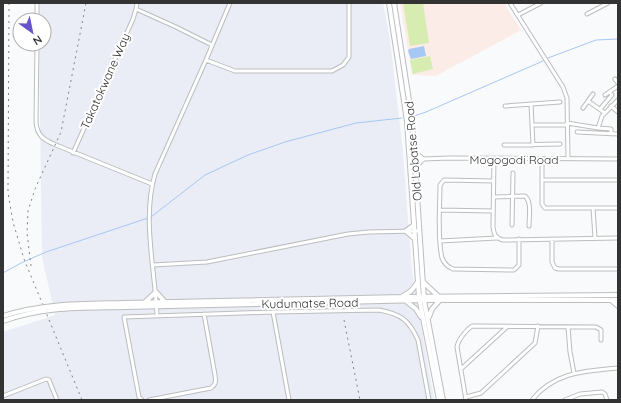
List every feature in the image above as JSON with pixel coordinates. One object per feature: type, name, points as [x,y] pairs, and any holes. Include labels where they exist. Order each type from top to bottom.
[{"type":"main road","name":"Old Lobatse Road","points":[[388,3],[403,91],[412,158],[415,167],[417,231],[423,281],[422,299]]},
{"type":"main road","name":"Old Lobatse Road","points":[[394,3],[409,98],[414,152],[412,158]]},
{"type":"main road","points":[[414,152],[423,159],[415,167]]},
{"type":"main road","points":[[412,158],[414,225],[417,231],[415,239],[418,282],[429,321],[443,400]]},
{"type":"main road","points":[[414,225],[406,231],[415,239]]},
{"type":"main road","points":[[423,281],[439,298],[432,308],[429,321]]},
{"type":"main road","points":[[403,297],[411,291],[418,282]]},
{"type":"main road","points":[[145,302],[156,292],[165,302]]},
{"type":"main road","name":"Kudumatse Road","points":[[3,316],[60,304],[157,307],[406,301],[439,298],[618,295]]},
{"type":"main road","name":"Kudumatse Road","points":[[3,321],[43,310],[125,305],[145,302],[403,297],[422,299]]},
{"type":"main road","name":"Kudumatse Road","points":[[439,298],[618,300]]},
{"type":"main road","points":[[422,299],[423,319],[438,400]]},
{"type":"main road","points":[[610,300],[618,306]]},
{"type":"main road","points":[[406,301],[416,309],[423,319]]},
{"type":"street","name":"Takatokwane Way","points":[[73,153],[136,9],[137,3]]},
{"type":"street","points":[[157,315],[149,216],[152,184],[155,174],[230,3]]},
{"type":"street","points":[[206,60],[235,71],[325,72],[339,68],[347,60],[349,53],[349,3]]},
{"type":"street","points":[[510,3],[564,87],[567,98],[568,159]]},
{"type":"street","points":[[518,15],[536,4],[541,3]]},
{"type":"street","points":[[587,14],[608,3]]},
{"type":"street","points":[[136,9],[176,27],[212,46]]},
{"type":"street","points":[[37,52],[36,122],[37,130],[45,140],[73,153],[152,184]]},
{"type":"street","points":[[605,95],[618,85],[615,79]]},
{"type":"street","points":[[600,109],[612,95],[610,92]]},
{"type":"street","points":[[584,108],[592,94]]},
{"type":"street","points":[[598,128],[604,113],[618,100]]},
{"type":"street","points":[[588,101],[604,113]]},
{"type":"street","points":[[505,106],[560,102]]},
{"type":"street","points":[[531,104],[533,144]]},
{"type":"street","points":[[611,106],[618,112]]},
{"type":"street","points":[[532,125],[567,124],[610,129],[611,134]]},
{"type":"street","points":[[577,132],[618,134]]},
{"type":"street","points":[[504,145],[560,144]]},
{"type":"street","name":"Mogogodi Road","points":[[412,158],[618,159]]},
{"type":"street","points":[[494,158],[493,211],[494,232],[497,238]]},
{"type":"street","points":[[542,159],[542,204],[544,208],[618,208]]},
{"type":"street","points":[[512,225],[513,173]]},
{"type":"street","points":[[494,181],[444,180],[440,185],[440,241],[443,260],[453,269],[514,270],[519,265],[519,239]]},
{"type":"street","points":[[542,180],[618,180]]},
{"type":"street","points":[[494,198],[525,196],[528,199],[529,226]]},
{"type":"street","points":[[593,208],[595,238]]},
{"type":"street","points":[[440,210],[493,211]]},
{"type":"street","points":[[153,265],[207,262],[348,234],[417,231]]},
{"type":"street","points":[[440,241],[497,238],[503,240],[618,238]]},
{"type":"street","points":[[552,238],[552,262],[555,268],[618,269]]},
{"type":"street","points":[[142,400],[139,397],[124,317],[379,310],[392,313],[409,323],[418,340],[429,400]]},
{"type":"street","points":[[273,312],[289,400]]},
{"type":"street","points":[[149,400],[211,388],[215,385],[216,382],[204,314]]},
{"type":"street","points":[[538,326],[535,343],[481,393],[466,398],[457,345],[468,328],[472,326],[538,326],[568,327],[596,326],[599,328],[601,340]]},
{"type":"street","points":[[460,369],[507,326]]},
{"type":"street","points":[[568,327],[570,352],[574,373]]},
{"type":"street","points":[[532,400],[550,383],[574,373],[618,368]]},
{"type":"street","points":[[3,396],[46,379],[49,380],[57,400]]},
{"type":"street","points":[[565,400],[580,394],[602,392],[605,394],[607,400]]},
{"type":"shaded area","points":[[38,3],[383,3],[390,39],[403,152],[412,271],[434,400],[3,400],[3,332],[55,315],[42,257],[39,52],[52,52],[52,12],[39,12]]},
{"type":"shaded area","points":[[400,3],[504,3],[521,30],[436,76],[412,75]]},
{"type":"green space","points":[[403,3],[423,3],[429,43],[410,46]]},
{"type":"green space","points":[[430,56],[433,69],[413,74],[410,60]]},
{"type":"water","points":[[424,46],[426,56],[411,59],[408,51],[409,49]]},
{"type":"waterway","points":[[548,58],[596,40],[618,39]]},
{"type":"waterway","points":[[414,116],[543,61]]},
{"type":"waterway","points":[[151,217],[205,175],[248,155],[285,142],[356,123],[402,118]]},
{"type":"waterway","points":[[3,273],[46,252],[148,218]]},
{"type":"railway","points":[[9,3],[8,193],[13,222],[24,259],[82,400]]},
{"type":"railway","points":[[31,266],[27,233],[28,211],[35,189],[61,132],[86,3]]},
{"type":"railway","points":[[344,320],[360,400]]}]
